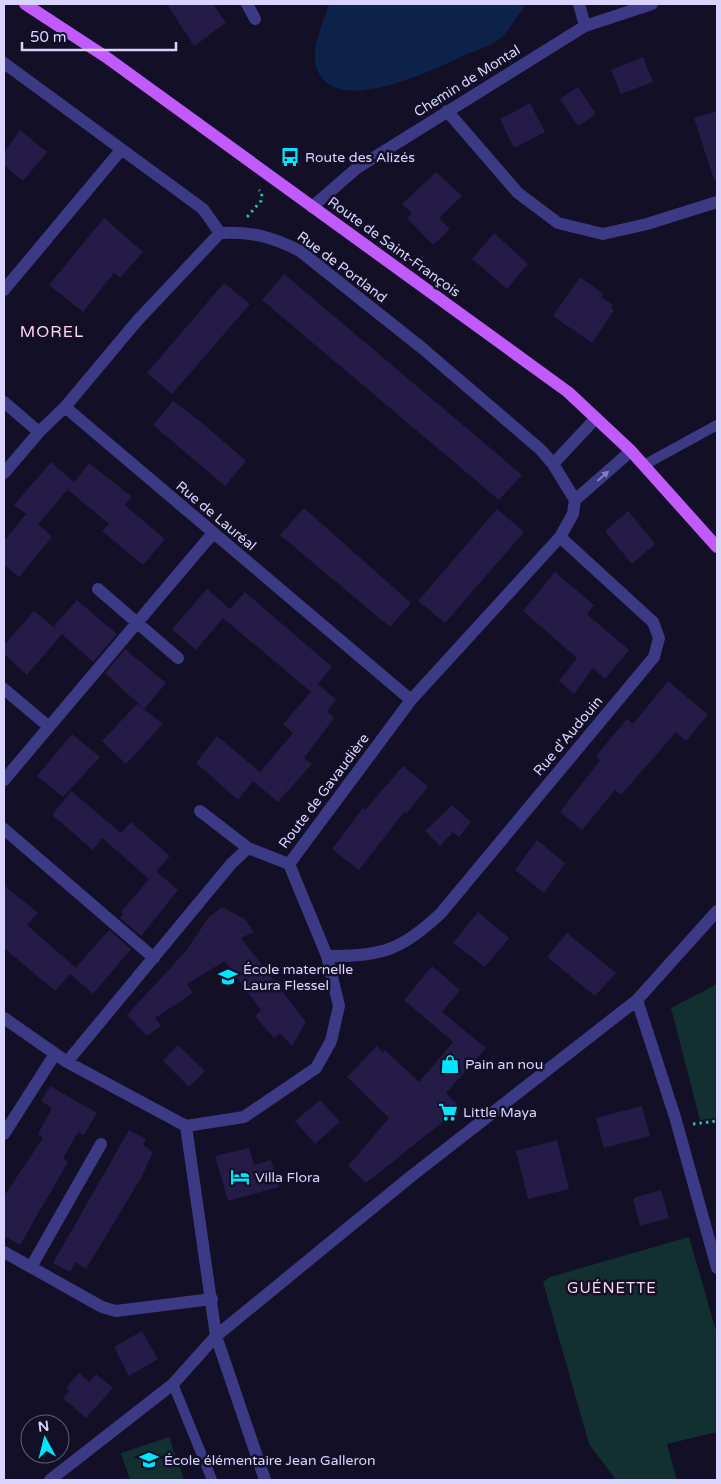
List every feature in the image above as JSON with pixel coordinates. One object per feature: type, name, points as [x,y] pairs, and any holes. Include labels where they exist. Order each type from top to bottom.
[{"type":"main road","name":"Route de Saint-François","points":[[25,4],[106,57],[561,386],[631,451],[717,547]]},
{"type":"street","points":[[247,4],[255,18]]},
{"type":"street","points":[[579,4],[585,26]]},
{"type":"street","name":"Chemin de Montal","points":[[312,207],[357,168],[447,110],[585,26],[652,4]]},
{"type":"street","points":[[4,63],[203,209],[220,233],[137,321],[65,407],[39,432],[4,474]]},
{"type":"street","points":[[447,110],[518,193],[558,224],[603,234],[647,224],[717,202]]},
{"type":"street","points":[[4,290],[121,150]]},
{"type":"street","name":"Rue de Portland","points":[[220,233],[254,233],[277,239],[300,252],[422,348],[541,450],[553,464],[575,500]]},
{"type":"street","points":[[4,402],[39,432]]},
{"type":"street","name":"Rue de Lauréal","points":[[65,407],[411,700]]},
{"type":"street","points":[[553,464],[596,418]]},
{"type":"street","points":[[575,500],[631,451]]},
{"type":"street","name":"Route de Gavaudière","points":[[186,1126],[244,1117],[316,1068],[331,1041],[339,1006],[327,956],[288,864],[411,700],[560,537],[573,514],[575,500]]},
{"type":"street","points":[[4,780],[213,533]]},
{"type":"street","name":"Rue d'Audouin","points":[[327,956],[360,957],[392,949],[418,935],[441,912],[654,657],[659,638],[653,622],[560,537]]},
{"type":"street","points":[[98,588],[138,621],[178,658]]},
{"type":"street","points":[[4,689],[48,726]]},
{"type":"street","points":[[200,812],[248,848],[288,864]]},
{"type":"street","points":[[4,830],[154,958]]},
{"type":"street","points":[[67,1062],[231,864],[248,848]]},
{"type":"street","points":[[50,1480],[173,1384],[216,1336],[409,1178],[637,1000],[717,911]]},
{"type":"street","points":[[637,1000],[677,1125],[717,1268]]},
{"type":"street","points":[[4,1018],[67,1062],[186,1126],[216,1336],[265,1480]]},
{"type":"street","points":[[4,1134],[55,1054]]},
{"type":"street","points":[[31,1267],[101,1144]]},
{"type":"street","points":[[4,1252],[102,1308],[116,1310],[212,1299]]},
{"type":"lane","points":[[644,465],[717,425]]},
{"type":"lane","points":[[173,1384],[212,1480]]},
{"type":"path","points":[[235,232],[261,201],[262,193],[256,186]]},
{"type":"path","points":[[677,1125],[717,1121]]},
{"type":"green space","points":[[717,984],[717,1118],[700,1120],[671,1008]]},
{"type":"green space","points":[[689,1237],[717,1334],[717,1432],[667,1444],[677,1480],[616,1480],[589,1444],[543,1282],[550,1277]]},
{"type":"green space","name":"École élémentaire Jean Galleron","points":[[169,1437],[184,1480],[130,1480],[121,1453]]},
{"type":"water","points":[[329,4],[523,4],[524,8],[504,35],[492,43],[407,80],[361,90],[341,89],[325,82],[316,66],[316,43]]},
{"type":"building","points":[[167,4],[213,4],[226,23],[194,46]]},
{"type":"building","points":[[643,57],[653,82],[621,94],[611,70]]},
{"type":"building","points":[[578,87],[596,114],[578,126],[560,99]]},
{"type":"building","points":[[530,103],[545,132],[514,148],[500,119]]},
{"type":"building","points":[[717,111],[717,179],[714,180],[694,118]]},
{"type":"building","points":[[20,130],[47,152],[23,181],[4,165],[4,152]]},
{"type":"building","points":[[436,172],[462,196],[439,218],[450,229],[433,245],[407,218],[412,213],[402,204]]},
{"type":"building","points":[[104,218],[143,252],[120,278],[114,273],[83,312],[49,285]]},
{"type":"building","points":[[494,233],[528,264],[507,289],[472,259]]},
{"type":"building","points":[[284,274],[522,475],[499,500],[262,300]]},
{"type":"building","points":[[580,277],[603,294],[601,297],[613,305],[611,308],[614,310],[592,343],[553,316]]},
{"type":"building","points":[[224,283],[250,304],[172,394],[147,373]]},
{"type":"building","points":[[173,401],[201,422],[246,461],[225,486],[153,425]]},
{"type":"building","points":[[51,462],[74,482],[38,524],[52,537],[19,577],[4,565],[4,541],[26,514],[14,505]]},
{"type":"building","points":[[89,463],[132,497],[125,505],[165,539],[143,565],[102,531],[109,524],[68,490]]},
{"type":"building","points":[[304,508],[411,603],[390,627],[280,535]]},
{"type":"building","points":[[497,509],[524,532],[445,623],[418,601]]},
{"type":"building","points":[[628,511],[655,544],[632,564],[605,531]]},
{"type":"building","points":[[555,572],[594,605],[587,614],[629,650],[605,679],[593,668],[574,694],[559,681],[577,658],[523,611]]},
{"type":"building","points":[[207,589],[230,609],[245,592],[332,667],[311,692],[223,618],[196,650],[172,629]]},
{"type":"building","points":[[77,600],[117,634],[93,662],[62,634],[27,675],[4,654],[4,645],[34,611],[61,633],[54,626]]},
{"type":"building","points":[[125,649],[166,683],[144,709],[105,673]]},
{"type":"building","points":[[668,681],[708,715],[686,741],[676,732],[621,795],[615,790],[582,830],[560,812],[600,760],[596,756],[627,719],[633,724]]},
{"type":"building","points":[[318,684],[336,700],[327,711],[334,718],[304,758],[312,764],[278,802],[253,781],[238,800],[196,763],[217,736],[260,772],[293,733],[283,724]]},
{"type":"building","points":[[137,704],[163,724],[126,764],[102,741]]},
{"type":"building","points":[[72,734],[100,757],[63,797],[37,776]]},
{"type":"building","points":[[403,766],[428,787],[406,814],[404,812],[359,870],[332,849],[363,808],[365,810]]},
{"type":"building","points":[[71,791],[121,833],[131,822],[170,856],[149,879],[102,838],[93,850],[52,815]]},
{"type":"building","points":[[452,805],[471,822],[459,837],[453,832],[440,846],[425,831]]},
{"type":"building","points":[[537,840],[565,863],[544,893],[515,870]]},
{"type":"building","points":[[156,871],[178,890],[141,936],[120,918],[123,914],[121,912]]},
{"type":"building","points":[[4,885],[38,913],[27,925],[76,968],[55,991],[4,948]]},
{"type":"building","points":[[222,907],[245,919],[254,932],[241,938],[306,1022],[292,1046],[280,1033],[274,1038],[255,1016],[261,1010],[225,961],[187,984],[193,993],[155,1018],[161,1026],[147,1036],[127,1015],[185,952],[209,917]]},
{"type":"building","points":[[478,912],[509,938],[485,967],[453,943]]},
{"type":"building","points":[[109,930],[131,949],[93,994],[70,974]]},
{"type":"building","points":[[567,933],[616,973],[595,996],[547,957]]},
{"type":"building","points":[[432,966],[460,990],[442,1012],[486,1048],[446,1093],[460,1108],[366,1183],[348,1166],[389,1118],[347,1077],[377,1046],[383,1053],[385,1050],[419,1082],[453,1042],[404,1000]]},
{"type":"building","points":[[178,1045],[205,1071],[189,1087],[163,1061]]},
{"type":"building","points":[[50,1086],[97,1113],[84,1135],[78,1132],[63,1158],[68,1162],[20,1245],[4,1236],[4,1196],[43,1138],[38,1134],[52,1108],[41,1101]]},
{"type":"building","points":[[320,1100],[340,1122],[315,1144],[295,1121]]},
{"type":"building","points":[[642,1106],[650,1136],[604,1148],[596,1118]]},
{"type":"building","points":[[129,1130],[146,1139],[143,1145],[153,1152],[141,1178],[86,1269],[75,1262],[70,1272],[53,1263]]},
{"type":"building","points":[[557,1140],[569,1189],[528,1199],[516,1151]]},
{"type":"building","points":[[249,1148],[254,1165],[271,1160],[279,1187],[228,1201],[215,1156]]},
{"type":"building","points":[[661,1190],[669,1218],[640,1226],[633,1198]]},
{"type":"building","points":[[142,1331],[158,1359],[129,1376],[114,1347]]},
{"type":"building","points":[[79,1373],[89,1382],[96,1374],[113,1388],[86,1418],[63,1398],[70,1391],[66,1388]]},
{"type":"place","name":"Route des Alizés","points":[[290,157]]},
{"type":"place","name":"École maternelle Laura Flessel","points":[[228,977]]},
{"type":"place","name":"Pain an nou","points":[[450,1064]]},
{"type":"place","name":"Little Maya","points":[[448,1112]]},
{"type":"place","name":"Villa Flora","points":[[240,1177]]},
{"type":"place","name":"École élémentaire Jean Galleron","points":[[149,1460]]},
{"type":"district","name":"MOREL","points":[[52,332]]},
{"type":"district","name":"GUÉNETTE","points":[[612,1288]]}]
